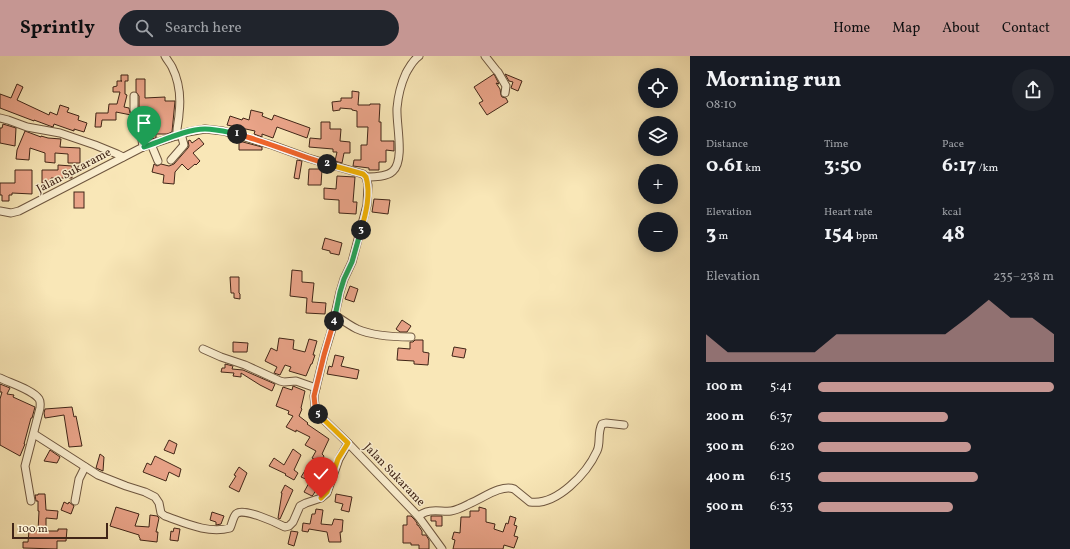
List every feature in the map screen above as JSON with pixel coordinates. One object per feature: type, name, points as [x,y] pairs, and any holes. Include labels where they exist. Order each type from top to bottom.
[{"type":"street","points":[[165,56],[172,68],[179,90],[180,107],[176,128],[184,145],[171,160]]},
{"type":"street","points":[[366,177],[378,176],[394,171],[400,150],[397,108],[402,80],[410,66],[419,56]]},
{"type":"street","points":[[485,56],[497,71],[506,86],[505,93]]},
{"type":"street","points":[[134,96],[134,110],[141,114],[143,147]]},
{"type":"street","points":[[0,118],[28,127],[60,133],[95,145],[123,158]]},
{"type":"street","name":"Jalan Sukarame","points":[[0,211],[11,213],[25,209],[143,147],[179,135],[205,129],[223,131],[363,174],[366,177],[368,185],[367,205],[352,262],[342,285],[314,396],[314,402],[318,414],[418,516],[442,549]]},
{"type":"street","points":[[152,144],[158,161]]},
{"type":"street","points":[[335,315],[361,330],[396,337],[411,337]]},
{"type":"street","points":[[203,350],[245,365],[280,381],[296,381],[316,388]]},
{"type":"street","points":[[0,378],[32,393],[41,403],[25,466],[31,501]]},
{"type":"street","points":[[418,516],[427,512],[451,511],[458,509],[493,492],[506,488],[514,489],[530,502],[538,502],[554,498],[571,484],[585,469],[598,450],[600,426],[606,423],[624,425]]},
{"type":"street","points":[[34,434],[98,475],[155,497],[159,503],[161,512],[165,516],[198,528],[216,530],[230,528],[236,514],[240,512],[248,512],[285,527],[289,526],[293,522],[300,506],[321,498],[327,492],[338,459],[348,443]]},
{"type":"street","points":[[75,501],[79,479],[85,467]]},
{"type":"building","points":[[494,74],[499,84],[496,83],[500,89],[502,97],[506,98],[508,102],[487,115],[479,103],[483,101],[474,87]]},
{"type":"building","points":[[505,74],[522,81],[518,91],[511,88],[513,82],[509,81]]},
{"type":"building","points":[[121,75],[128,75],[128,81],[125,81],[125,94],[127,95],[124,107],[129,108],[130,113],[136,117],[136,126],[131,126],[131,115],[116,112],[116,120],[102,120],[101,127],[95,127],[96,113],[108,113],[109,104],[117,104],[120,92],[113,92],[113,87],[117,86],[117,81],[121,81]]},
{"type":"building","points":[[136,79],[145,79],[145,98],[165,97],[165,101],[175,101],[172,132],[167,134],[156,134],[156,138],[147,140],[146,114],[144,110],[139,107],[139,96],[136,92]]},
{"type":"building","points":[[17,84],[23,87],[17,100],[49,115],[50,112],[57,115],[60,105],[69,108],[67,112],[79,116],[78,120],[87,123],[84,132],[74,129],[74,131],[54,124],[53,127],[0,108],[0,94],[11,98]]},
{"type":"building","points":[[352,91],[359,92],[358,105],[380,104],[379,122],[381,122],[381,141],[394,141],[394,151],[386,150],[386,162],[379,162],[379,170],[369,170],[369,168],[353,166],[354,160],[361,160],[361,145],[367,145],[368,127],[357,127],[357,111],[340,108],[340,110],[333,111],[332,102],[341,101],[341,98],[352,98]]},
{"type":"building","points":[[251,110],[263,113],[262,116],[272,120],[274,115],[310,128],[307,138],[277,127],[273,138],[262,134],[262,137],[254,134],[255,131],[227,125],[230,116],[242,120],[243,118],[249,120]]},
{"type":"building","points":[[321,122],[330,122],[330,129],[341,129],[340,141],[350,142],[350,153],[344,153],[342,163],[335,161],[337,152],[333,152],[333,149],[309,147],[310,138],[321,139]]},
{"type":"building","points":[[3,124],[16,128],[15,146],[0,143],[0,128],[2,128]]},
{"type":"building","points":[[25,131],[41,137],[61,139],[60,147],[80,148],[80,163],[68,163],[68,154],[55,153],[55,163],[45,162],[45,153],[30,148],[29,160],[16,159],[17,150]]},
{"type":"building","points":[[199,138],[204,144],[193,153],[200,161],[188,170],[182,164],[175,172],[174,184],[163,183],[164,175],[152,172],[154,164],[157,166],[161,164],[169,166],[174,164],[188,148],[188,141],[190,140],[192,143]]},
{"type":"building","points":[[239,141],[262,147],[262,150],[239,150]]},
{"type":"building","points":[[297,160],[302,161],[299,179],[294,178]]},
{"type":"building","points":[[58,165],[72,166],[72,178],[51,178],[51,183],[42,183],[42,170],[58,170]]},
{"type":"building","points":[[309,169],[322,169],[321,185],[308,185]]},
{"type":"building","points":[[15,170],[32,170],[32,194],[12,193],[12,195],[9,195],[9,201],[2,201],[2,195],[0,195],[0,183],[15,183]]},
{"type":"building","points":[[337,176],[355,177],[353,202],[357,202],[356,214],[339,213],[339,200],[324,199],[324,188],[336,189]]},
{"type":"building","points":[[74,192],[84,192],[84,208],[74,208]]},
{"type":"building","points":[[374,199],[390,200],[388,214],[372,212]]},
{"type":"building","points":[[325,238],[342,243],[339,255],[322,249]]},
{"type":"building","points":[[292,270],[302,271],[302,282],[314,283],[312,302],[326,303],[325,314],[306,313],[307,298],[290,296]]},
{"type":"building","points":[[230,277],[239,277],[240,299],[234,298],[234,293],[231,293]]},
{"type":"building","points":[[350,286],[358,289],[354,302],[345,299]]},
{"type":"building","points":[[402,320],[411,326],[407,332],[400,332],[396,329]]},
{"type":"building","points":[[279,338],[294,340],[293,349],[305,352],[309,339],[317,341],[313,355],[315,355],[306,376],[289,371],[291,367],[285,365],[280,375],[274,373],[277,367],[265,361],[271,348],[277,351]]},
{"type":"building","points":[[415,340],[423,340],[423,352],[429,353],[428,365],[414,364],[414,361],[397,360],[398,348],[410,349],[410,342]]},
{"type":"building","points":[[233,342],[248,343],[247,352],[233,352]]},
{"type":"building","points":[[454,347],[466,349],[464,358],[452,356]]},
{"type":"building","points":[[335,355],[344,357],[341,366],[359,370],[357,379],[327,374],[329,366],[332,367]]},
{"type":"building","points":[[225,364],[233,366],[232,369],[243,370],[275,384],[272,391],[241,373],[241,377],[233,376],[234,373],[221,372],[222,368],[225,368]]},
{"type":"building","points":[[0,384],[10,388],[7,394],[14,395],[13,397],[35,407],[25,444],[20,456],[0,445],[0,399],[2,392],[0,392]]},
{"type":"building","points":[[293,386],[305,391],[302,409],[299,416],[308,423],[307,424],[329,439],[322,454],[324,456],[321,463],[312,458],[316,451],[305,445],[310,437],[286,427],[293,416],[288,414],[289,411],[276,406],[283,387],[292,390]]},
{"type":"building","points":[[72,407],[74,417],[76,416],[82,446],[69,447],[64,415],[45,418],[45,409]]},
{"type":"building","points":[[169,440],[177,444],[174,454],[164,450]]},
{"type":"building","points":[[293,449],[301,455],[294,470],[298,473],[294,480],[285,475],[286,474],[269,466],[274,458],[284,465]]},
{"type":"building","points":[[50,450],[60,457],[57,463],[44,461]]},
{"type":"building","points":[[100,454],[104,457],[103,471],[96,468]]},
{"type":"building","points":[[155,456],[181,469],[179,477],[169,472],[166,481],[143,472],[147,463],[151,465]]},
{"type":"building","points":[[239,467],[247,473],[239,492],[229,487],[236,476],[234,475]]},
{"type":"building","points":[[306,469],[326,482],[323,489],[318,487],[312,496],[304,492],[310,481],[301,477]]},
{"type":"building","points":[[285,485],[293,490],[280,519],[278,518],[281,493]]},
{"type":"building","points":[[45,494],[46,510],[58,511],[57,519],[46,518],[46,530],[58,531],[58,529],[67,529],[66,541],[57,541],[57,549],[23,548],[23,542],[28,542],[29,531],[38,531],[39,511],[38,501],[36,501],[35,495]]},
{"type":"building","points":[[336,494],[352,497],[349,512],[341,510],[343,504],[335,502]]},
{"type":"building","points":[[64,502],[68,504],[69,502],[74,506],[71,514],[61,510]]},
{"type":"building","points":[[116,507],[139,514],[135,526],[149,527],[150,515],[157,516],[159,518],[156,532],[158,532],[157,542],[140,540],[139,535],[110,526]]},
{"type":"building","points":[[479,507],[486,509],[486,522],[495,524],[494,529],[503,532],[506,523],[508,524],[510,516],[516,518],[514,525],[517,526],[514,536],[518,537],[514,548],[504,545],[503,549],[453,549],[455,540],[452,539],[454,532],[460,533],[461,517],[470,517],[470,511],[479,511]]},
{"type":"building","points":[[316,509],[323,510],[321,524],[332,525],[334,519],[343,520],[342,532],[340,532],[341,542],[329,542],[327,532],[309,529],[308,532],[302,531],[303,523],[310,524],[312,514],[315,514]]},
{"type":"building","points":[[212,512],[224,516],[221,524],[216,525],[216,522],[210,520]]},
{"type":"building","points":[[407,516],[411,516],[414,519],[422,531],[422,535],[426,535],[429,540],[429,549],[419,549],[419,545],[403,543],[403,525],[407,525]]},
{"type":"building","points":[[431,516],[442,516],[442,526],[436,526],[436,521],[431,521]]},
{"type":"building","points":[[174,528],[180,529],[178,541],[170,540],[171,531],[173,532]]},
{"type":"building","points":[[291,531],[298,532],[294,546],[288,544]]},
{"type":"route","points":[[144,147],[188,132],[205,129],[223,131],[363,174],[366,177],[368,185],[367,205],[352,262],[340,292],[314,396],[314,402],[318,414],[348,443],[338,459],[327,492],[321,498]]}]
